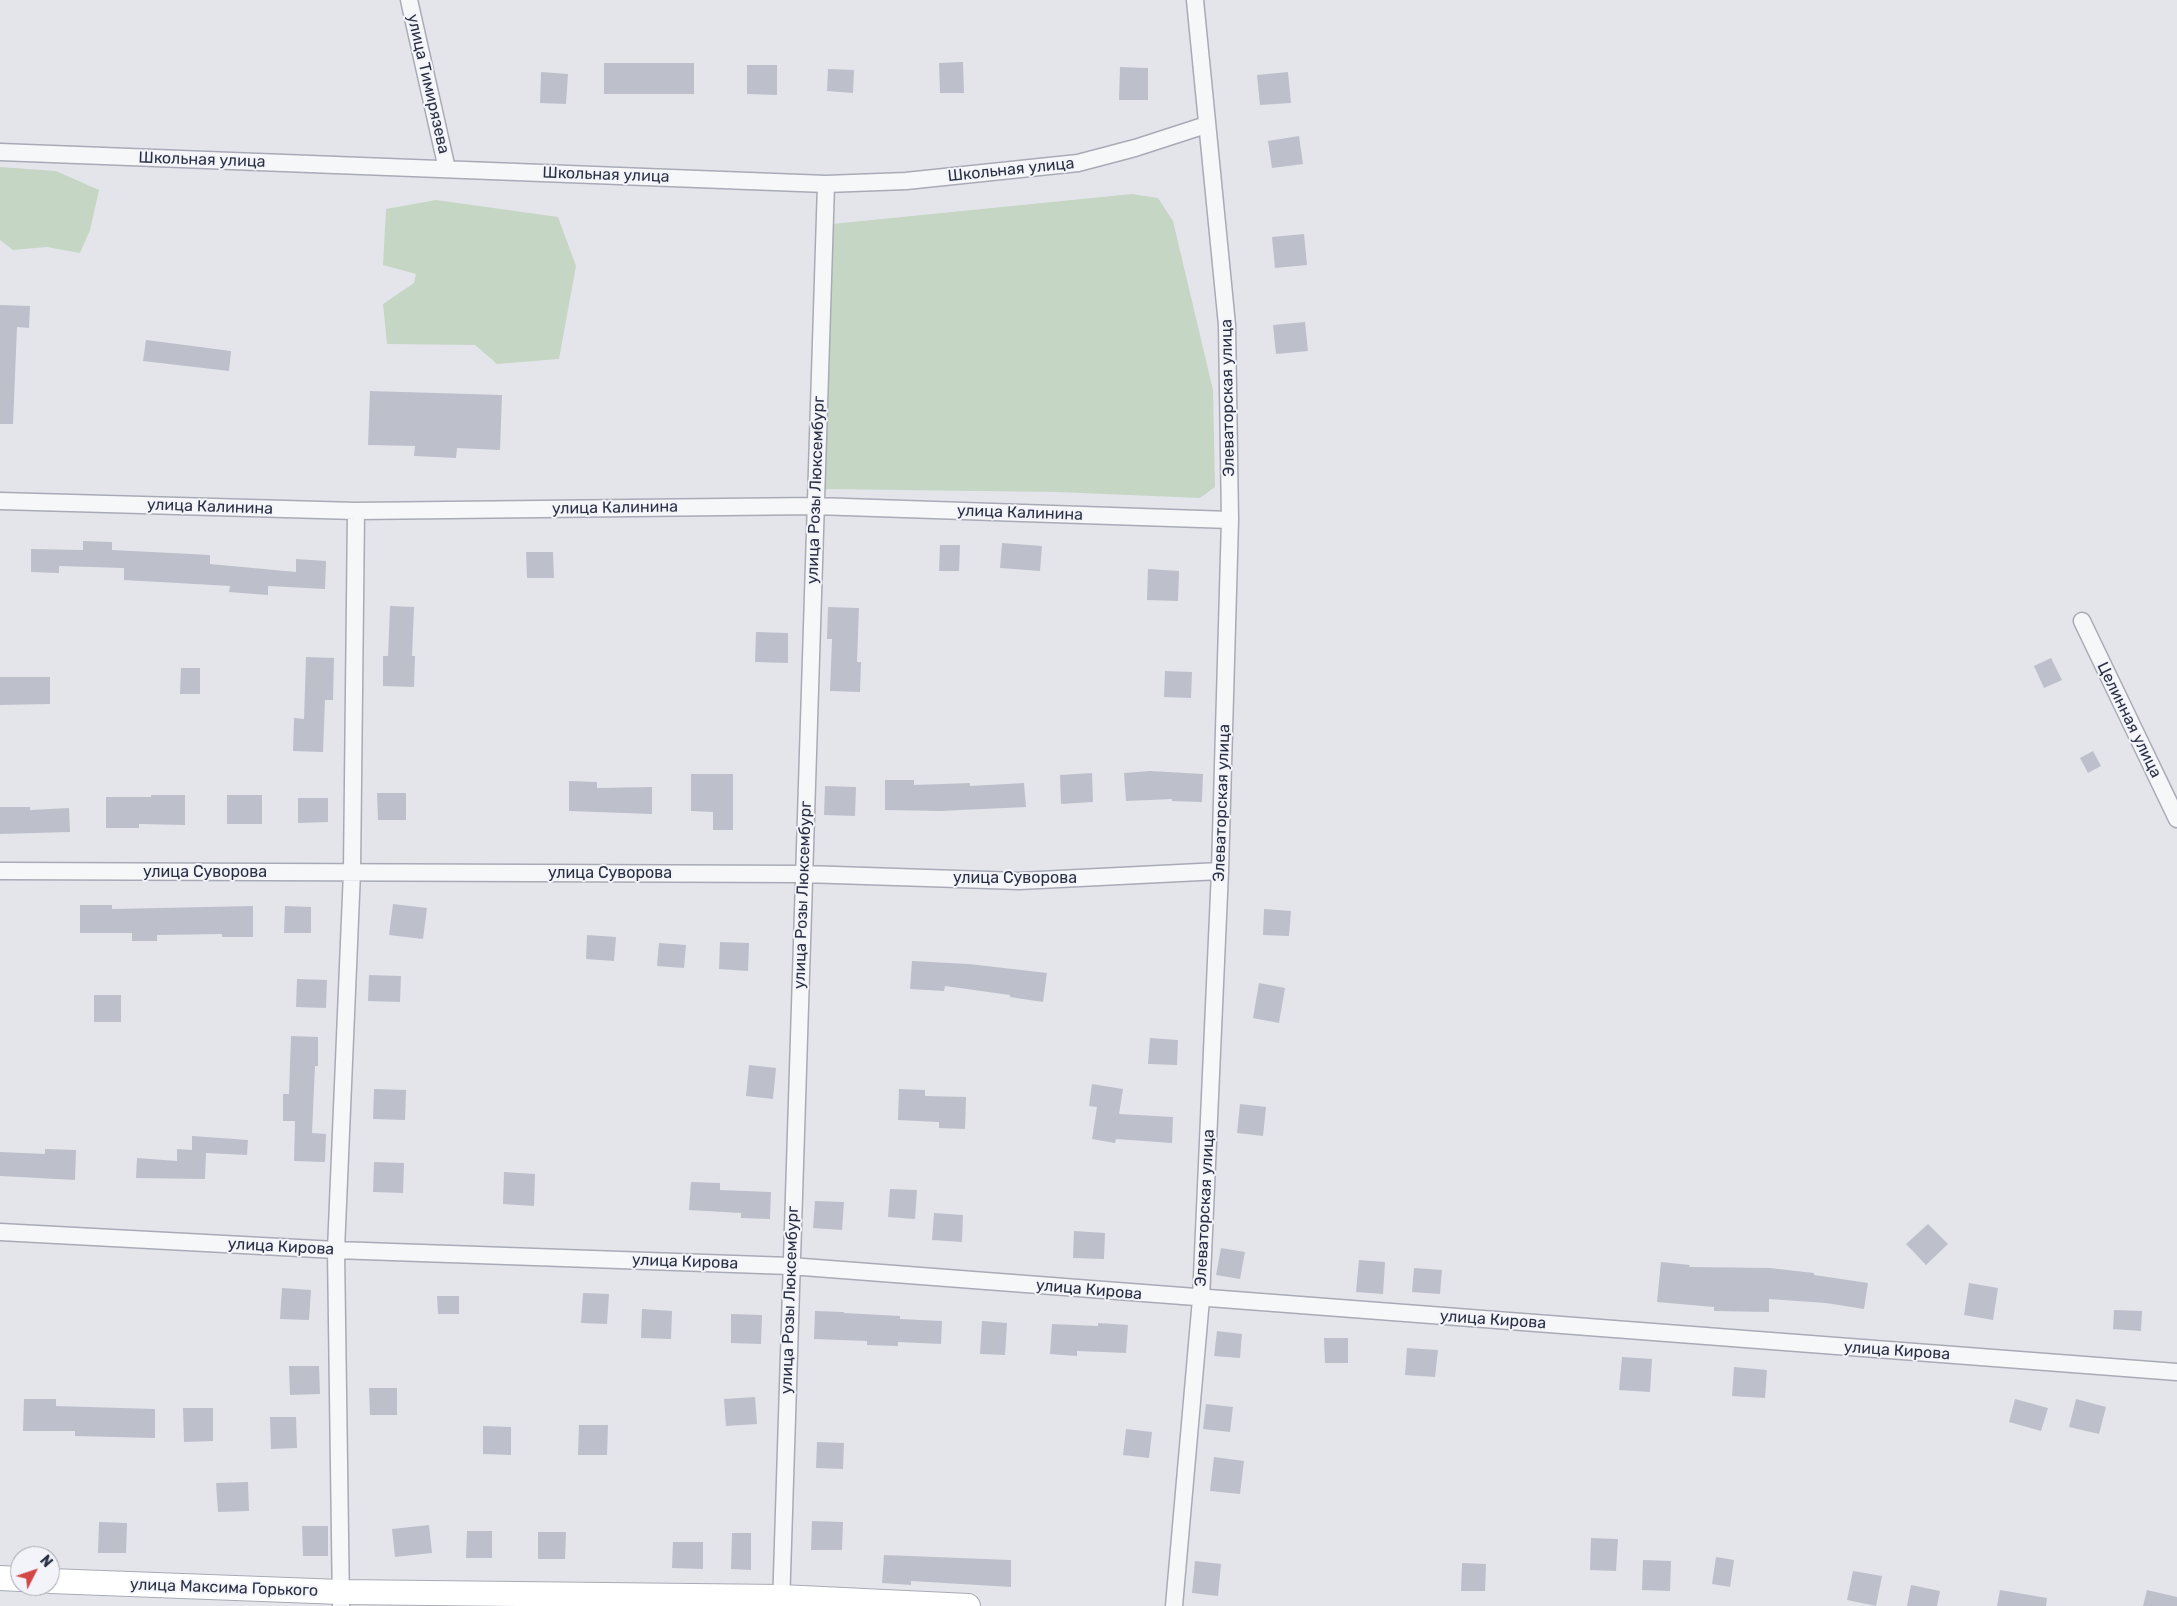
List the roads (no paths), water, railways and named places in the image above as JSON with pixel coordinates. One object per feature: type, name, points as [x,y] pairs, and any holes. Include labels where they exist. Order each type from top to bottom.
[{"type":"street","name":"улица Тимирязева","points":[[409,0],[447,169]]},
{"type":"street","name":"Элеваторская улица","points":[[1174,1606],[1201,1298],[1220,871],[1230,520],[1227,325],[1194,0]]},
{"type":"street","name":"Школьная улица","points":[[0,152],[826,184],[906,181],[1078,163],[1135,148],[1206,125]]},
{"type":"street","name":"улица Розы Люксембург","points":[[781,1601],[790,1266],[826,184]]},
{"type":"street","name":"улица Калинина","points":[[0,501],[356,511],[816,506],[1230,520]]},
{"type":"street","points":[[341,1599],[336,1250],[352,872],[356,511]]},
{"type":"street","name":"Целинная улица","points":[[2082,621],[2177,819]]},
{"type":"street","name":"улица Суворова","points":[[0,871],[804,874],[1019,880],[1220,871]]},
{"type":"street","name":"улица Кирова","points":[[0,1232],[336,1250],[790,1266],[2177,1372]]},
{"type":"street","name":"улица Максима Горького","points":[[60,1581],[341,1599],[781,1601],[968,1606]]}]
